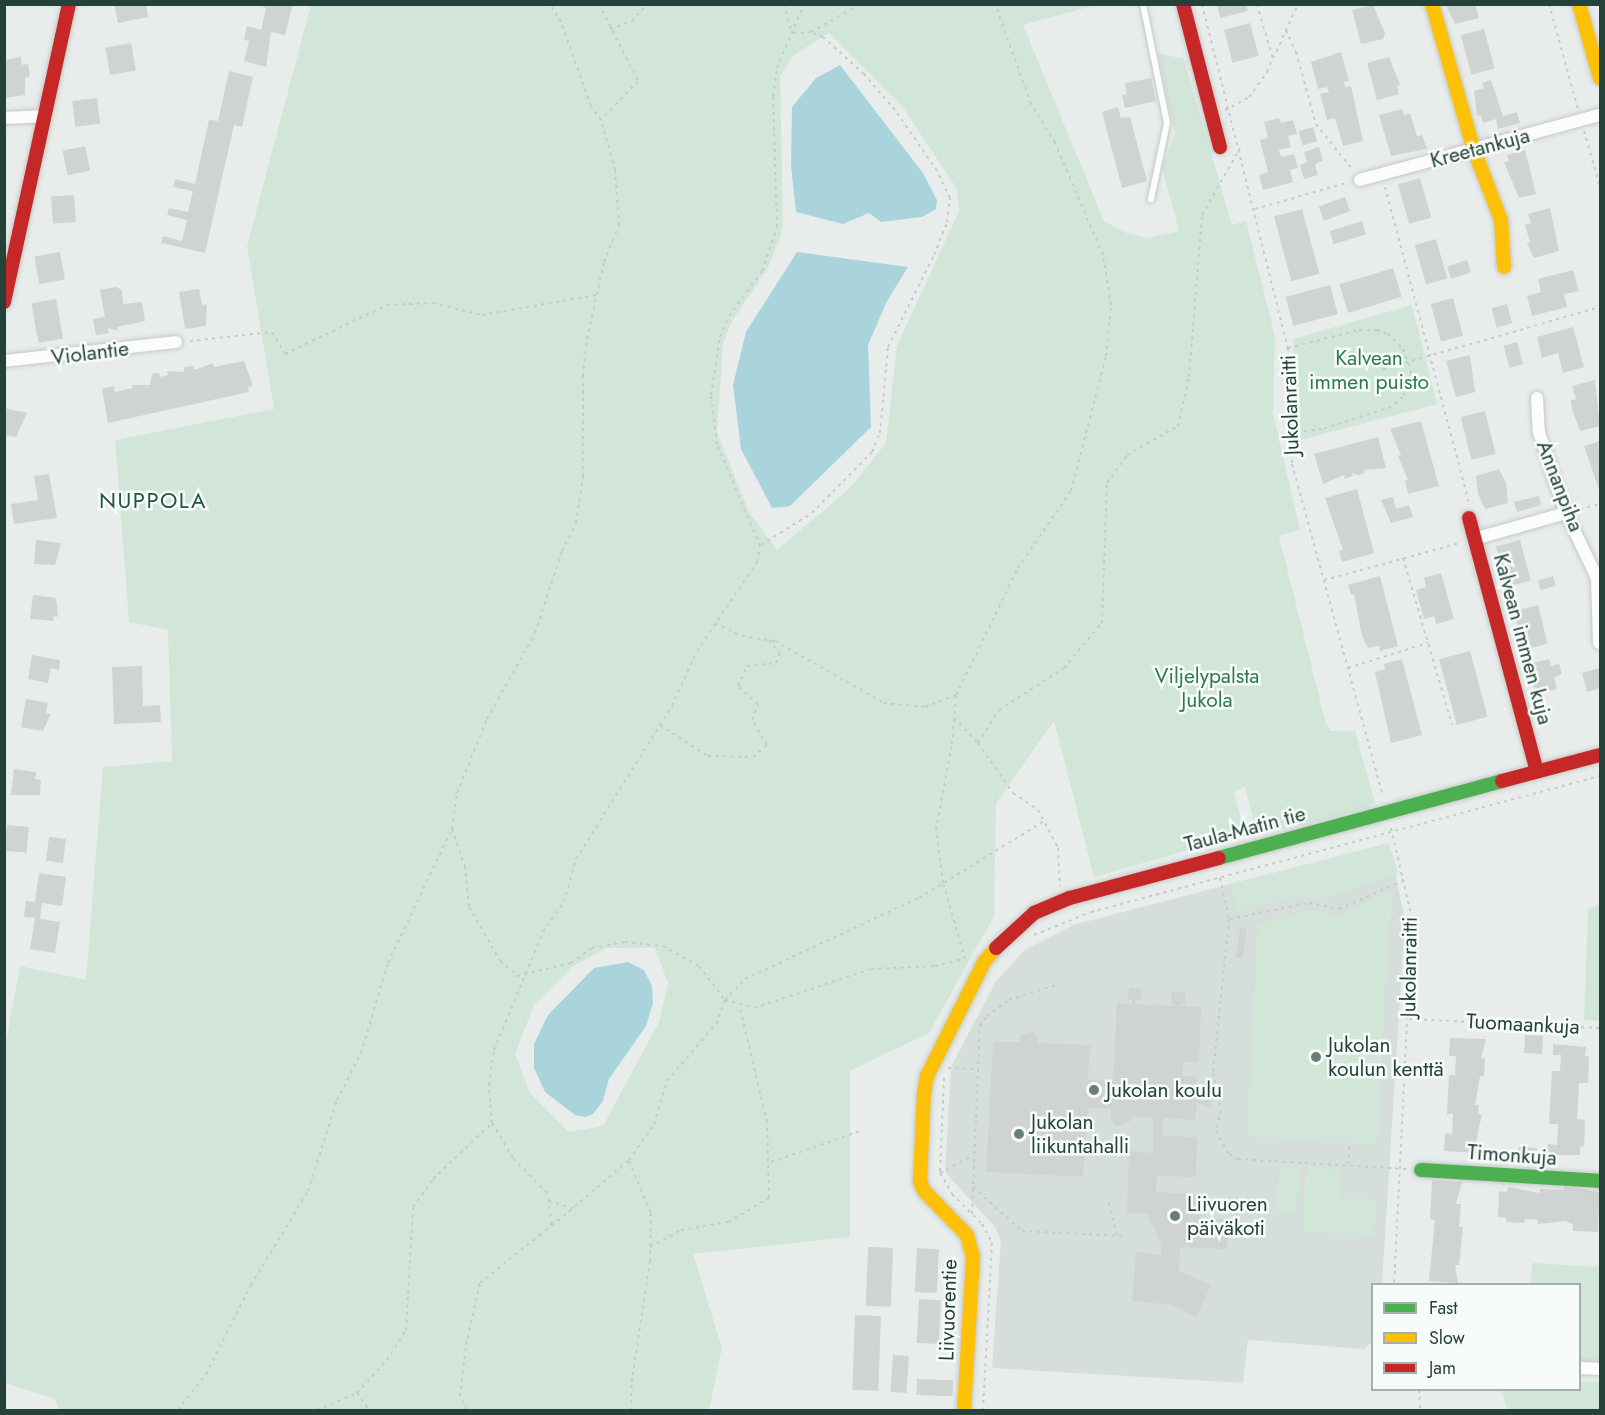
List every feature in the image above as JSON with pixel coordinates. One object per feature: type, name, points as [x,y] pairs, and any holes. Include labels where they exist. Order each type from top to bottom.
[{"type":"street","points":[[4,302],[69,4]]},
{"type":"street","points":[[1183,4],[1220,147]]},
{"type":"street","points":[[1432,4],[1474,150],[1501,220],[1504,267]]},
{"type":"street","points":[[1579,4],[1600,78]]},
{"type":"street","name":"Kreetankuja","points":[[1360,180],[1600,115]]},
{"type":"street","points":[[4,118],[46,116]]},
{"type":"street","name":"Violantie","points":[[4,361],[176,342]]},
{"type":"street","name":"Annanpiha","points":[[1537,398],[1539,432],[1566,513],[1597,578],[1599,643]]},
{"type":"street","points":[[1474,538],[1566,513]]},
{"type":"street","name":"Kalvean immen kuja","points":[[1469,518],[1537,771]]},
{"type":"street","name":"Taula-Matin tie","points":[[956,1021],[984,962],[1004,938],[1034,913],[1056,903],[1600,755]]},
{"type":"street","name":"Liivuorentie","points":[[956,1021],[927,1076],[920,1162],[924,1191],[967,1235],[973,1257],[964,1410]]},
{"type":"street","name":"Timonkuja","points":[[1421,1170],[1600,1181]]},
{"type":"street","points":[[1581,1368],[1600,1369]]},
{"type":"lane","points":[[1143,4],[1167,123],[1151,199]]},
{"type":"path","points":[[178,1410],[206,1374],[251,1286],[308,1191],[337,1100],[361,1053],[388,963],[452,829],[457,793],[483,729],[535,633],[562,551],[576,524],[583,476],[583,376],[595,295],[619,225],[615,170],[601,120],[591,106],[561,22],[550,4]]},
{"type":"path","points":[[599,4],[610,30],[638,81],[601,120]]},
{"type":"path","points":[[610,30],[632,21],[647,4]]},
{"type":"path","points":[[784,4],[792,33]]},
{"type":"path","points":[[540,1236],[552,1224],[547,1193],[513,1158],[492,1123],[489,1085],[494,1050],[543,932],[564,902],[576,859],[660,726],[715,623],[757,562],[760,546],[717,444],[711,395],[720,337],[729,316],[762,271],[777,227],[773,96],[777,68],[804,4]]},
{"type":"path","points":[[811,32],[861,4]]},
{"type":"path","points":[[965,959],[943,883],[936,830],[956,694],[1018,568],[1071,491],[1106,356],[1111,305],[1103,255],[1055,143],[1031,104],[994,4]]},
{"type":"path","name":"Jukolanraitti","points":[[1202,4],[1231,108],[1288,348],[1292,464],[1385,803]]},
{"type":"path","points":[[1257,4],[1273,58]]},
{"type":"path","points":[[1231,108],[1249,97],[1273,58],[1298,4]]},
{"type":"path","points":[[1549,4],[1600,187]]},
{"type":"path","points":[[1255,208],[1360,180],[1316,124],[1296,52],[1286,30]]},
{"type":"path","points":[[760,546],[812,513],[872,452],[880,433],[888,347],[934,255],[947,222],[950,198],[937,171],[895,110],[864,75],[823,37],[811,32],[792,33]]},
{"type":"path","points":[[978,743],[999,710],[1064,668],[1102,623],[1107,483],[1127,455],[1178,426],[1188,377],[1202,215],[1240,148]]},
{"type":"path","points":[[1381,174],[1470,506],[1469,518]]},
{"type":"path","points":[[176,342],[272,332],[285,354],[387,305],[433,303],[482,315],[595,295]]},
{"type":"path","points":[[1383,369],[1600,307]]},
{"type":"path","points":[[1288,348],[1359,330],[1377,330],[1397,343],[1408,362],[1408,384],[1403,397],[1391,407],[1322,429],[1291,433]]},
{"type":"path","points":[[1566,513],[1600,504]]},
{"type":"path","points":[[1324,580],[1474,538]]},
{"type":"path","points":[[1403,558],[1452,725]]},
{"type":"path","points":[[715,623],[742,636],[769,640],[820,664],[855,689],[884,703],[925,707],[956,694]]},
{"type":"path","points":[[660,726],[708,756],[753,757],[767,745],[752,720],[758,704],[738,686],[747,666],[776,663],[780,654],[769,640]]},
{"type":"path","points":[[1348,668],[1428,643]]},
{"type":"path","points":[[954,718],[978,743],[1013,793],[1038,810],[1058,848],[1062,877],[1056,903]]},
{"type":"path","points":[[1031,936],[1091,912],[1600,776]]},
{"type":"path","points":[[466,1410],[462,1386],[480,1283],[574,1208],[629,1160],[654,1124],[667,1081],[716,1024],[724,1000],[745,979],[943,883],[1044,821]]},
{"type":"path","points":[[452,829],[465,866],[469,907],[500,961],[517,976],[571,963],[592,948],[625,942],[663,946],[699,966],[724,1000],[753,1008],[871,969],[935,966],[965,959],[984,962]]},
{"type":"path","name":"Jukolanraitti","points":[[1392,832],[1405,880],[1412,919],[1409,1019],[1394,1283]]},
{"type":"path","points":[[1220,878],[1229,919],[1213,1073],[1221,1110],[1216,1131],[1230,1154],[1238,1159],[1401,1168]]},
{"type":"path","points":[[1229,919],[1309,903],[1339,909],[1405,880]]},
{"type":"path","points":[[972,1214],[980,1026],[987,1016],[1009,1000],[1056,985]]},
{"type":"path","points":[[650,1247],[681,1230],[728,1222],[770,1198],[771,1162],[766,1122],[739,1004]]},
{"type":"path","name":"Tuomaankuja","points":[[1409,1019],[1600,1028]]},
{"type":"path","points":[[948,1061],[940,1173],[945,1185],[972,1214],[992,1243],[983,1410]]},
{"type":"path","points":[[946,1068],[978,1069]]},
{"type":"path","points":[[317,1410],[357,1393],[387,1360],[405,1330],[413,1207],[433,1179],[492,1123]]},
{"type":"path","points":[[771,1162],[860,1131]]},
{"type":"path","points":[[1348,1164],[1350,1143]]},
{"type":"path","points":[[940,1173],[975,1155]]},
{"type":"path","points":[[629,1160],[651,1213],[643,1322],[632,1378],[631,1410]]},
{"type":"path","points":[[973,1187],[1022,1231],[1124,1236]]},
{"type":"path","points":[[549,1201],[574,1208]]},
{"type":"path","points":[[1109,1203],[1117,1235]]},
{"type":"path","points":[[1419,1391],[1420,1410]]},
{"type":"path","points":[[357,1393],[369,1410]]},
{"type":"shaded area","points":[[1389,843],[1405,920],[1382,1283],[1371,1283],[1371,1342],[1364,1349],[1248,1340],[1243,1383],[992,1368],[1001,1240],[995,1227],[945,1172],[951,1067],[996,981],[1025,950],[1073,925]]},
{"type":"green space","name":"Viljelypalsta Jukola","points":[[311,5],[1096,5],[1023,25],[1104,221],[1126,233],[1147,238],[1179,231],[1162,168],[1175,134],[1158,53],[1184,59],[1232,225],[1246,221],[1275,336],[1273,413],[1300,530],[1279,536],[1325,720],[1330,731],[1355,731],[1375,803],[1369,808],[1257,836],[1245,786],[1234,792],[1245,834],[1094,877],[1054,721],[996,803],[994,916],[929,1033],[850,1071],[850,1237],[693,1254],[722,1348],[709,1410],[59,1410],[55,1399],[5,1383],[4,1053],[20,966],[86,980],[103,767],[172,761],[168,630],[129,622],[115,440],[274,409],[247,246]],"holes":[[[829,33],[902,106],[957,189],[959,211],[897,346],[886,443],[850,488],[777,550],[749,512],[717,432],[723,344],[732,321],[767,270],[780,238],[783,223],[780,76],[794,55]],[[606,948],[655,948],[668,983],[659,1022],[603,1126],[569,1132],[530,1093],[515,1054],[534,1005],[572,967]]]},
{"type":"green space","name":"Kalvean immen puisto","points":[[1412,305],[1437,404],[1297,441],[1293,339]]},
{"type":"green space","points":[[1389,843],[1398,874],[1327,898],[1294,897],[1236,911],[1231,884]]},
{"type":"green space","name":"Jukolan koulun kenttä","points":[[1394,889],[1388,936],[1377,1144],[1247,1137],[1258,924],[1313,910],[1338,917]]},
{"type":"green space","points":[[1600,904],[1600,1021],[1584,1020],[1588,909]]},
{"type":"green space","points":[[1306,1167],[1340,1169],[1339,1197],[1376,1199],[1374,1236],[1303,1232]]},
{"type":"green space","points":[[1280,1168],[1300,1170],[1295,1213],[1276,1211]]},
{"type":"green space","points":[[1532,1263],[1600,1267],[1600,1362],[1581,1361],[1581,1283],[1531,1283]]},
{"type":"green space","points":[[1581,1381],[1600,1382],[1600,1410],[1507,1410],[1502,1391],[1581,1391]]},
{"type":"water","points":[[840,65],[923,173],[937,200],[936,209],[922,217],[881,222],[869,213],[843,224],[796,212],[791,165],[792,107],[816,78]]},
{"type":"water","points":[[797,252],[908,267],[887,301],[868,345],[871,427],[790,506],[772,508],[741,449],[733,385],[746,332]]},
{"type":"water","points":[[628,962],[644,970],[652,986],[653,1003],[646,1026],[609,1079],[603,1101],[593,1114],[585,1117],[575,1115],[545,1092],[534,1068],[534,1044],[548,1015],[594,968]]},
{"type":"building","points":[[114,4],[146,4],[148,17],[118,23]]},
{"type":"building","points":[[257,4],[293,4],[285,35],[271,32],[266,67],[244,61],[249,41],[244,39],[247,26],[261,30],[266,8]]},
{"type":"building","points":[[1217,4],[1246,4],[1248,11],[1220,18]]},
{"type":"building","points":[[1475,4],[1479,18],[1455,24],[1446,6]]},
{"type":"building","points":[[1373,5],[1385,33],[1383,39],[1361,44],[1352,10]]},
{"type":"building","points":[[1250,23],[1259,56],[1233,63],[1224,30]]},
{"type":"building","points":[[1484,29],[1495,69],[1471,75],[1461,35]]},
{"type":"building","points":[[131,43],[136,71],[110,75],[105,48]]},
{"type":"building","points":[[1341,52],[1349,81],[1344,82],[1345,87],[1351,86],[1363,141],[1343,146],[1335,118],[1327,120],[1320,94],[1329,92],[1327,87],[1318,89],[1311,62]]},
{"type":"building","points":[[21,57],[22,65],[28,64],[30,77],[25,78],[25,95],[5,98],[4,60]]},
{"type":"building","points":[[1389,57],[1400,85],[1397,86],[1399,94],[1377,100],[1367,63]]},
{"type":"building","points":[[229,71],[253,77],[242,127],[234,125],[205,253],[161,243],[163,236],[182,241],[187,220],[167,215],[169,208],[188,212],[193,191],[173,187],[175,179],[195,184],[209,120],[218,121]]},
{"type":"building","points":[[1151,78],[1156,101],[1125,108],[1122,95],[1127,94],[1125,83]]},
{"type":"building","points":[[1491,80],[1503,116],[1517,112],[1520,123],[1498,129],[1496,119],[1483,123],[1481,115],[1477,116],[1474,91],[1484,88],[1482,83]]},
{"type":"building","points":[[97,98],[100,124],[75,127],[72,101]]},
{"type":"building","points":[[1118,107],[1121,118],[1130,117],[1147,181],[1122,188],[1102,112]]},
{"type":"building","points":[[1402,109],[1404,115],[1410,113],[1417,136],[1422,135],[1427,149],[1391,156],[1379,115]]},
{"type":"building","points":[[1279,118],[1281,123],[1293,120],[1297,134],[1288,136],[1291,147],[1279,150],[1281,157],[1294,154],[1298,168],[1290,170],[1293,182],[1263,190],[1259,175],[1268,172],[1260,140],[1268,138],[1264,122]]},
{"type":"building","points":[[1313,127],[1317,141],[1303,146],[1299,131]]},
{"type":"building","points":[[85,146],[90,170],[68,175],[63,151]]},
{"type":"building","points":[[1319,147],[1323,161],[1315,164],[1318,175],[1304,179],[1300,165],[1307,162],[1304,152]]},
{"type":"building","points":[[1525,150],[1536,194],[1519,198],[1504,162],[1509,161],[1507,155]]},
{"type":"building","points":[[1420,178],[1431,217],[1409,224],[1398,184]]},
{"type":"building","points":[[74,195],[76,222],[53,224],[51,197]]},
{"type":"building","points":[[1345,197],[1350,211],[1324,221],[1319,207]]},
{"type":"building","points":[[1550,208],[1559,251],[1534,258],[1527,243],[1530,242],[1525,225],[1531,223],[1528,214]]},
{"type":"building","points":[[1302,209],[1319,274],[1291,281],[1274,217]]},
{"type":"building","points":[[1362,221],[1366,234],[1334,244],[1329,231]]},
{"type":"building","points":[[1436,239],[1447,278],[1426,284],[1415,245]]},
{"type":"building","points":[[60,252],[65,280],[39,284],[34,257]]},
{"type":"building","points":[[1467,260],[1471,272],[1451,279],[1447,266]]},
{"type":"building","points":[[1393,268],[1402,297],[1348,313],[1339,284]]},
{"type":"building","points":[[1573,270],[1579,291],[1564,294],[1567,307],[1532,316],[1527,296],[1541,292],[1538,279]]},
{"type":"building","points":[[1330,285],[1338,314],[1293,326],[1286,297]]},
{"type":"building","points":[[116,287],[122,290],[123,304],[142,302],[145,321],[117,327],[118,331],[108,328],[109,333],[96,335],[93,319],[105,317],[100,290]]},
{"type":"building","points":[[199,289],[202,305],[207,304],[206,326],[185,329],[179,292]]},
{"type":"building","points":[[1453,298],[1463,336],[1441,342],[1431,304]]},
{"type":"building","points":[[56,299],[63,338],[38,343],[31,303]]},
{"type":"building","points":[[1507,304],[1512,323],[1497,327],[1492,308]]},
{"type":"building","points":[[1573,327],[1584,367],[1563,373],[1558,353],[1542,358],[1537,337]]},
{"type":"building","points":[[1517,342],[1523,364],[1509,368],[1503,346]]},
{"type":"building","points":[[1470,355],[1475,392],[1456,397],[1446,361]]},
{"type":"building","points":[[244,361],[253,386],[248,387],[249,392],[108,423],[102,389],[114,386],[115,392],[133,388],[132,385],[150,385],[152,374],[159,373],[160,377],[168,375],[167,371],[184,372],[184,367],[193,366],[194,370],[213,363],[214,367]]},
{"type":"building","points":[[1595,380],[1600,426],[1580,431],[1572,409],[1571,400],[1576,399],[1572,386]]},
{"type":"building","points":[[4,408],[27,413],[16,437],[4,435]]},
{"type":"building","points":[[1485,411],[1496,454],[1471,460],[1461,417]]},
{"type":"building","points":[[1421,421],[1439,486],[1408,494],[1405,481],[1408,480],[1390,429]]},
{"type":"building","points":[[1378,437],[1386,468],[1364,470],[1365,473],[1358,475],[1352,473],[1353,476],[1345,479],[1344,475],[1323,484],[1314,454]]},
{"type":"building","points":[[1600,441],[1600,493],[1584,446]]},
{"type":"building","points":[[1499,469],[1506,483],[1508,503],[1485,509],[1478,494],[1476,476]]},
{"type":"building","points":[[49,474],[57,518],[14,524],[11,504],[38,500],[34,476]]},
{"type":"building","points":[[1357,489],[1374,553],[1342,562],[1339,551],[1343,550],[1325,498]]},
{"type":"building","points":[[1539,496],[1541,505],[1517,512],[1514,502]]},
{"type":"building","points":[[1393,497],[1396,509],[1409,505],[1413,517],[1391,523],[1381,500]]},
{"type":"building","points":[[36,540],[61,543],[55,565],[34,564]]},
{"type":"building","points":[[1520,540],[1531,581],[1507,587],[1496,546]]},
{"type":"building","points":[[1441,573],[1454,619],[1436,624],[1434,616],[1424,619],[1416,590],[1426,587],[1424,578]]},
{"type":"building","points":[[1380,576],[1398,646],[1380,651],[1379,646],[1368,648],[1362,636],[1354,594],[1351,595],[1348,585]]},
{"type":"building","points":[[1553,576],[1556,586],[1541,590],[1538,581]]},
{"type":"building","points":[[33,595],[56,598],[58,617],[54,616],[53,621],[30,619]]},
{"type":"building","points":[[1538,605],[1548,644],[1523,650],[1514,611]]},
{"type":"building","points":[[1470,651],[1488,717],[1457,725],[1439,659]]},
{"type":"building","points":[[32,655],[60,660],[59,670],[51,668],[48,683],[28,679]]},
{"type":"building","points":[[1402,659],[1422,735],[1391,743],[1375,672],[1385,669],[1384,664]]},
{"type":"building","points":[[1549,659],[1551,666],[1559,664],[1562,674],[1554,677],[1557,689],[1536,695],[1528,664]]},
{"type":"building","points":[[142,666],[143,706],[160,705],[161,722],[114,724],[112,667]]},
{"type":"building","points":[[1600,668],[1600,688],[1587,692],[1582,673]]},
{"type":"building","points":[[26,699],[48,703],[46,713],[51,714],[43,731],[21,727]]},
{"type":"building","points":[[14,769],[36,772],[35,779],[41,780],[40,795],[11,795]]},
{"type":"building","points":[[7,825],[29,827],[27,853],[5,851]]},
{"type":"building","points":[[49,837],[66,839],[63,863],[46,861]]},
{"type":"building","points":[[39,873],[66,877],[62,906],[42,903],[40,919],[60,922],[55,953],[30,949],[35,918],[24,917],[26,901],[35,902]]},
{"type":"building","points":[[1240,928],[1247,929],[1243,959],[1236,958]]},
{"type":"building","name":"Jukolan koulu","points":[[1129,988],[1142,989],[1141,1000],[1135,999],[1135,1004],[1176,1006],[1171,1003],[1172,991],[1185,992],[1185,1003],[1179,1006],[1201,1007],[1199,1062],[1183,1062],[1183,1076],[1197,1077],[1197,1100],[1199,1096],[1211,1097],[1211,1108],[1197,1103],[1195,1120],[1163,1118],[1163,1136],[1197,1137],[1196,1177],[1157,1176],[1156,1192],[1203,1195],[1201,1220],[1229,1219],[1227,1249],[1180,1247],[1179,1271],[1211,1285],[1196,1317],[1172,1305],[1132,1301],[1136,1252],[1161,1255],[1162,1244],[1147,1214],[1127,1213],[1129,1151],[1153,1153],[1153,1118],[1132,1116],[1129,1122],[1116,1127],[1111,1120],[1111,1109],[1088,1108],[1083,1177],[986,1172],[993,1042],[1020,1042],[1020,1035],[1035,1031],[1039,1043],[1090,1045],[1088,1080],[1113,1081],[1117,1003],[1132,1004],[1132,1000],[1128,1000]]},
{"type":"building","points":[[1525,1035],[1543,1036],[1542,1054],[1524,1053]]},
{"type":"building","points":[[1450,1038],[1486,1039],[1481,1058],[1485,1059],[1484,1077],[1480,1076],[1475,1105],[1479,1105],[1478,1114],[1482,1114],[1476,1142],[1481,1143],[1480,1153],[1444,1151],[1445,1133],[1452,1134],[1453,1114],[1447,1114],[1449,1075],[1455,1075],[1456,1056],[1449,1056]]},
{"type":"building","points":[[1553,1044],[1586,1047],[1585,1056],[1589,1056],[1588,1083],[1579,1083],[1577,1119],[1585,1120],[1584,1147],[1580,1146],[1580,1155],[1547,1155],[1548,1144],[1557,1145],[1558,1124],[1549,1124],[1552,1071],[1560,1071],[1561,1055],[1553,1055]]},
{"type":"building","points":[[1519,1147],[1537,1148],[1536,1165],[1518,1164]]},
{"type":"building","points":[[1432,1180],[1462,1182],[1456,1204],[1461,1204],[1459,1227],[1463,1227],[1459,1265],[1455,1265],[1458,1283],[1429,1281],[1435,1220],[1430,1219]]},
{"type":"building","points":[[1564,1186],[1600,1192],[1598,1232],[1573,1231],[1573,1224],[1565,1221],[1538,1224],[1538,1220],[1525,1219],[1524,1223],[1506,1222],[1506,1218],[1498,1217],[1499,1191],[1507,1192],[1508,1187],[1540,1193],[1540,1189],[1564,1190]]},
{"type":"building","points":[[868,1247],[893,1248],[891,1307],[866,1306]]},
{"type":"building","points":[[917,1248],[939,1249],[937,1293],[915,1292]]},
{"type":"building","points":[[919,1299],[941,1300],[939,1344],[917,1343]]},
{"type":"building","points":[[855,1315],[881,1316],[878,1391],[852,1390]]},
{"type":"building","points":[[893,1355],[909,1356],[906,1393],[890,1392]]},
{"type":"building","points":[[917,1379],[953,1380],[952,1396],[916,1395]]},
{"type":"traffic: fast","points":[[1219,858],[1502,781]]},
{"type":"traffic: fast","points":[[1421,1170],[1600,1181]]},
{"type":"traffic: slow","points":[[1432,4],[1474,150],[1501,220],[1504,267]]},
{"type":"traffic: slow","points":[[1579,4],[1600,78]]},
{"type":"traffic: slow","points":[[964,1410],[973,1257],[967,1235],[924,1191],[920,1181],[924,1094],[927,1076],[984,962],[996,948]]},
{"type":"traffic: jam","points":[[4,302],[69,4]]},
{"type":"traffic: jam","points":[[1183,4],[1220,147]]},
{"type":"traffic: jam","points":[[1469,518],[1537,771]]},
{"type":"traffic: jam","points":[[1502,781],[1600,755]]},
{"type":"traffic: jam","points":[[996,948],[1034,913],[1070,898],[1219,858]]},
{"type":"place","name":"Jukolan koulun kenttä","points":[[1316,1057]]},
{"type":"place","name":"Jukolan koulu","points":[[1094,1090]]},
{"type":"place","name":"Jukolan liikuntahalli","points":[[1019,1134]]},
{"type":"place","name":"Liivuoren päiväkoti","points":[[1175,1216]]},
{"type":"district","name":"NUPPOLA","points":[[153,501]]}]
